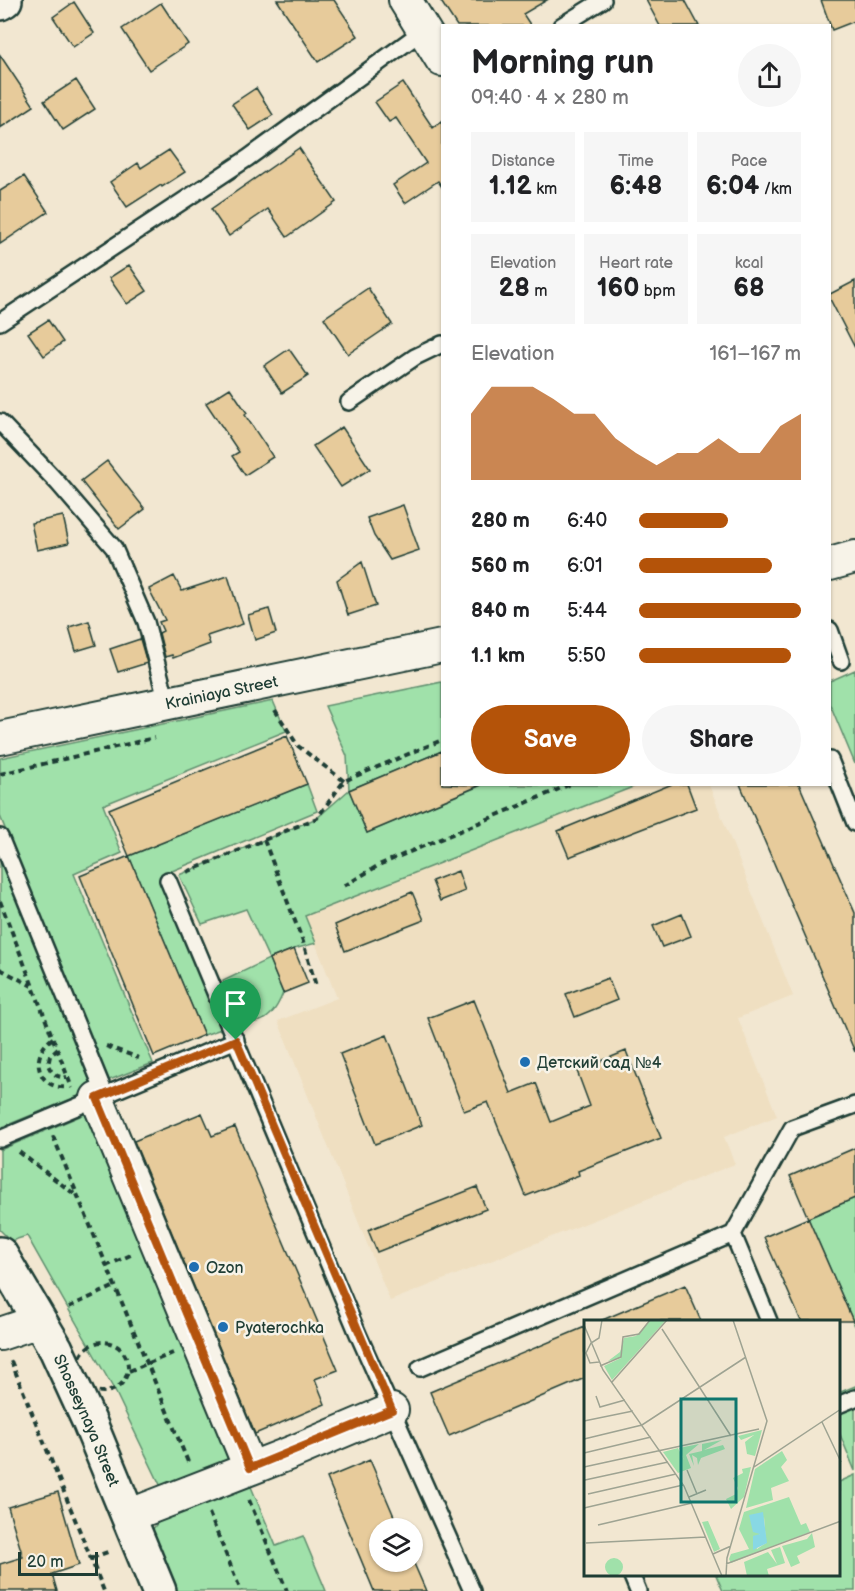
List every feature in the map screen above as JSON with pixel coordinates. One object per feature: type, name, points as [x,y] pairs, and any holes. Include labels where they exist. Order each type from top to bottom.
[{"type":"main road","points":[[0,3],[4,0]]},
{"type":"main road","name":"Shosseynaya Street","points":[[0,1254],[56,1349],[159,1591]]},
{"type":"street","points":[[405,0],[441,58]]},
{"type":"street","points":[[831,564],[855,558]]},
{"type":"street","name":"Krainiaya Street","points":[[0,738],[441,646]]},
{"type":"street","points":[[101,1096],[243,1470]]},
{"type":"street","points":[[1,1333],[39,1321]]},
{"type":"street","points":[[128,1516],[392,1410]]},
{"type":"lane","points":[[564,24],[603,0]]},
{"type":"lane","points":[[0,322],[248,158],[424,30]]},
{"type":"lane","points":[[349,402],[415,357],[441,344]]},
{"type":"lane","points":[[0,422],[58,483],[114,548],[146,622],[166,703]]},
{"type":"lane","points":[[831,633],[841,661]]},
{"type":"lane","points":[[831,763],[855,823]]},
{"type":"lane","points":[[0,837],[82,1036],[101,1096]]},
{"type":"lane","points":[[168,880],[392,1410],[472,1591]]},
{"type":"lane","points":[[1,1139],[236,1040]]},
{"type":"lane","points":[[420,1368],[733,1234],[792,1128],[855,1105]]},
{"type":"lane","points":[[733,1234],[769,1320]]},
{"type":"lane","points":[[840,1404],[855,1398]]},
{"type":"lane","points":[[631,1576],[638,1591]]},
{"type":"path","points":[[265,712],[276,709],[298,746],[344,781]]},
{"type":"path","points":[[0,774],[161,736]]},
{"type":"path","points":[[168,880],[317,818],[344,781],[441,740]]},
{"type":"path","points":[[344,886],[381,864],[566,786]]},
{"type":"path","points":[[264,840],[303,942],[316,986]]},
{"type":"path","points":[[0,901],[58,1049],[71,1086],[62,1087],[46,1081],[41,1074],[38,1066],[41,1049],[53,1038]]},
{"type":"path","points":[[0,969],[33,986]]},
{"type":"path","points":[[82,1036],[143,1060]]},
{"type":"path","points":[[58,1049],[50,1056],[48,1065],[53,1074],[67,1077]]},
{"type":"path","points":[[46,1119],[242,1591]]},
{"type":"path","points":[[1,1139],[78,1197]]},
{"type":"path","points":[[106,1266],[134,1254]]},
{"type":"path","points":[[69,1307],[115,1286]]},
{"type":"path","points":[[1,1333],[19,1384],[104,1591]]},
{"type":"path","points":[[129,1371],[125,1354],[119,1347],[103,1342],[95,1343],[82,1353],[78,1368],[84,1383],[97,1392],[105,1393],[121,1386],[129,1371],[175,1352]]},
{"type":"path","points":[[243,1470],[286,1591]]},
{"type":"shaded area","name":"Детский сад №4","points":[[635,786],[709,786],[793,996],[738,1018],[777,1116],[724,1137],[735,1164],[390,1301],[278,1021],[337,998],[305,917]]},
{"type":"green space","points":[[855,670],[855,764],[831,706],[831,681]]},
{"type":"green space","points":[[441,682],[441,751],[349,790],[347,756],[325,706]]},
{"type":"green space","points":[[273,701],[286,731],[103,805],[122,853],[74,874],[153,1063],[107,1081],[0,816],[0,758]]},
{"type":"green space","points":[[307,784],[317,811],[160,876],[224,1028],[204,1035],[129,856]]},
{"type":"green space","points":[[480,786],[635,786],[305,916],[316,943],[269,959],[246,909],[202,924],[179,875],[317,818],[349,790],[367,833]]},
{"type":"green space","points":[[0,859],[98,1088],[0,1128]]},
{"type":"green space","points":[[269,959],[283,993],[272,1013],[264,1020],[239,1021],[223,981]]},
{"type":"green space","points":[[94,1110],[239,1465],[165,1495],[116,1393],[27,1236],[11,1241],[0,1230],[0,1150]]},
{"type":"green space","points":[[855,1198],[855,1326],[808,1218]]},
{"type":"green space","points":[[855,1386],[855,1471],[840,1434],[840,1392]]},
{"type":"green space","points":[[855,1475],[855,1591],[723,1591],[716,1576],[840,1576],[840,1482]]},
{"type":"green space","points":[[249,1482],[276,1546],[303,1536],[326,1591],[171,1591],[152,1530],[159,1521]]},
{"type":"building","points":[[277,0],[334,0],[358,36],[318,62]]},
{"type":"building","points":[[440,0],[547,0],[523,14],[530,24],[456,24]]},
{"type":"building","points":[[646,0],[685,0],[698,24],[659,24]]},
{"type":"building","points":[[821,0],[855,0],[855,21],[832,30]]},
{"type":"building","points":[[74,2],[94,33],[73,47],[53,17]]},
{"type":"building","points":[[161,3],[188,44],[149,70],[122,29]]},
{"type":"building","points":[[0,55],[34,106],[0,128]]},
{"type":"building","points":[[76,80],[95,109],[63,130],[44,101]]},
{"type":"building","points":[[403,83],[433,128],[441,122],[441,186],[438,181],[405,203],[393,185],[426,163],[396,118],[389,122],[375,102]]},
{"type":"building","points":[[256,88],[273,115],[250,130],[232,104]]},
{"type":"building","points":[[299,148],[336,202],[287,237],[268,209],[229,236],[211,209]]},
{"type":"building","points":[[169,150],[185,172],[127,207],[110,182],[138,163],[141,168]]},
{"type":"building","points":[[24,176],[48,212],[0,244],[0,191]]},
{"type":"building","points":[[129,265],[147,291],[127,304],[109,278]]},
{"type":"building","points":[[855,281],[855,348],[831,301],[831,293]]},
{"type":"building","points":[[368,288],[392,324],[348,354],[324,318]]},
{"type":"building","points":[[48,320],[63,342],[44,356],[28,333]]},
{"type":"building","points":[[289,349],[308,376],[282,393],[264,366]]},
{"type":"building","points":[[230,388],[273,457],[245,475],[232,456],[239,452],[206,403]]},
{"type":"building","points":[[342,427],[370,469],[341,487],[313,446]]},
{"type":"building","points":[[107,461],[145,509],[119,529],[81,481]]},
{"type":"building","points":[[403,505],[419,550],[390,560],[374,536],[367,518]]},
{"type":"building","points":[[63,516],[69,543],[37,550],[31,523]]},
{"type":"building","points":[[362,562],[376,606],[348,615],[337,580]]},
{"type":"building","points":[[174,576],[182,591],[228,576],[243,624],[207,636],[210,644],[173,658],[172,655],[165,657],[159,633],[163,631],[159,622],[165,620],[149,589]]},
{"type":"building","points":[[269,609],[276,633],[255,640],[248,615]]},
{"type":"building","points":[[89,621],[96,645],[76,651],[69,627]]},
{"type":"building","points":[[140,639],[147,663],[118,672],[110,649]]},
{"type":"building","points":[[287,736],[307,784],[129,856],[109,809]]},
{"type":"building","points":[[441,751],[441,786],[479,786],[367,833],[349,790]]},
{"type":"building","points":[[667,786],[688,786],[696,808],[569,857],[558,831]]},
{"type":"building","points":[[741,786],[800,786],[855,913],[855,1052]]},
{"type":"building","points":[[129,856],[204,1035],[154,1056],[80,876]]},
{"type":"building","points":[[458,871],[465,891],[440,901],[432,881]]},
{"type":"building","points":[[412,892],[424,920],[345,951],[335,925]]},
{"type":"building","points":[[682,914],[691,936],[662,947],[653,926]]},
{"type":"building","points":[[294,949],[308,983],[283,993],[269,959]]},
{"type":"building","points":[[608,978],[617,1000],[575,1017],[566,994]]},
{"type":"building","points":[[474,1000],[511,1093],[536,1083],[551,1122],[590,1106],[577,1071],[626,1051],[661,1138],[578,1171],[579,1175],[526,1196],[488,1102],[464,1111],[428,1018]]},
{"type":"building","points":[[387,1035],[422,1125],[375,1144],[340,1054]]},
{"type":"building","points":[[202,1113],[212,1136],[235,1127],[338,1370],[315,1379],[325,1404],[255,1434],[134,1141]]},
{"type":"building","points":[[855,1148],[855,1198],[808,1218],[790,1176]]},
{"type":"building","points":[[477,1187],[486,1209],[377,1252],[368,1230]]},
{"type":"building","points":[[808,1218],[853,1321],[801,1320],[764,1237]]},
{"type":"building","points":[[685,1285],[701,1320],[602,1320]]},
{"type":"building","points":[[584,1327],[584,1378],[449,1436],[430,1392]]},
{"type":"building","points":[[370,1460],[395,1518],[369,1518],[369,1572],[418,1572],[426,1591],[374,1591],[327,1478]]},
{"type":"building","points":[[58,1492],[79,1565],[52,1574],[57,1591],[0,1591],[0,1564],[23,1557],[8,1507]]},
{"type":"place","name":"Детский сад №4","points":[[525,1062]]},
{"type":"place","name":"Ozon","points":[[194,1267]]},
{"type":"place","name":"Pyaterochka","points":[[223,1327]]},
{"type":"route","points":[[236,1040],[358,1334],[392,1410],[250,1468],[97,1098],[236,1040]]}]
